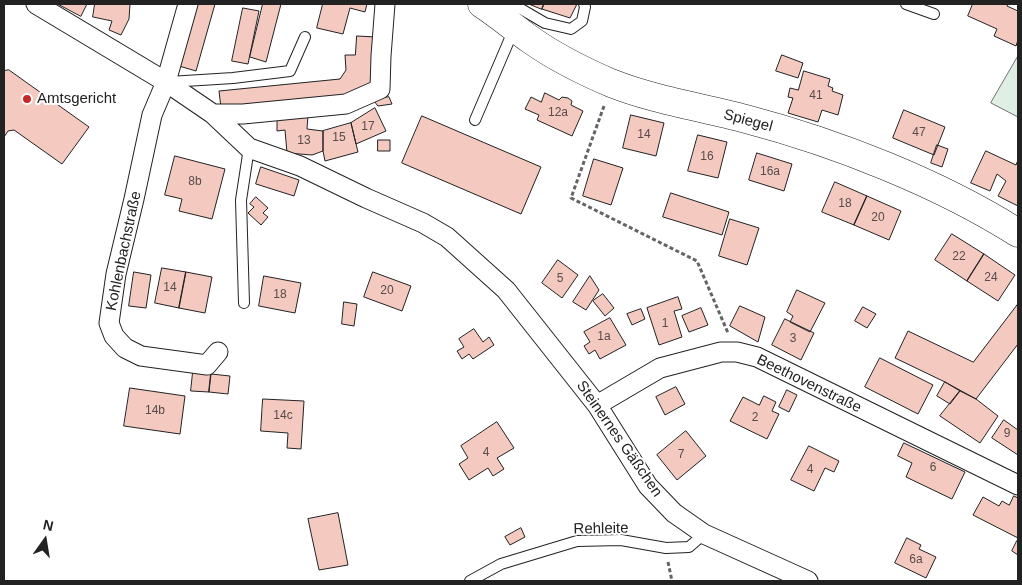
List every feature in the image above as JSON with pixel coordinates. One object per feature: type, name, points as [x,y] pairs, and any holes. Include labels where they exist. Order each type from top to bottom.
[{"type":"street","points":[[36,4],[166,82],[214,114],[249,148]]},
{"type":"street","name":"Kohlenbachstraße","points":[[188,4],[166,82],[152,115],[116,274],[109,323],[114,336],[125,348],[142,356],[208,365],[218,352]]},
{"type":"street","points":[[214,114],[243,114],[346,104],[380,89],[380,56],[385,4]]},
{"type":"street","name":"Spiegel","points":[[482,4],[532,41],[574,66],[612,83],[653,96],[747,119],[865,158],[938,190],[1018,233]]},
{"type":"street","name":"Steinernes Gäßchen","points":[[249,148],[300,166],[447,236],[506,290],[597,406],[648,486],[674,513],[704,534],[808,581]]},
{"type":"street","name":"Beethovenstraße","points":[[597,406],[660,368],[721,352],[737,352],[757,358],[1018,485]]},
{"type":"lane","name":"Spiegel","points":[[482,4],[521,9],[545,23],[571,29],[582,21],[584,4]]},
{"type":"lane","points":[[906,4],[934,14]]},
{"type":"lane","points":[[475,120],[515,28]]},
{"type":"lane","points":[[166,82],[232,78],[290,71],[305,37]]},
{"type":"lane","points":[[244,303],[241,200],[249,148]]},
{"type":"lane","name":"Rehleite","points":[[470,581],[501,564],[577,542],[621,540],[666,548],[689,547],[704,534]]},
{"type":"path","points":[[612,83],[572,198],[697,261],[737,352]]},
{"type":"green space","points":[[1018,56],[1018,117],[991,103]]},
{"type":"building","points":[[58,4],[87,4],[81,16]]},
{"type":"building","points":[[95,4],[130,4],[129,19],[121,35],[109,30],[112,21],[93,17]]},
{"type":"building","points":[[197,4],[215,4],[196,71],[179,66]]},
{"type":"building","points":[[263,4],[281,4],[266,62],[250,57]]},
{"type":"building","points":[[323,4],[367,4],[365,12],[350,8],[343,34],[317,28]]},
{"type":"building","points":[[529,4],[544,4],[542,9]]},
{"type":"building","points":[[544,4],[577,4],[570,18],[542,9]]},
{"type":"building","points":[[973,4],[1008,4],[1007,6],[1018,11],[1018,40],[1016,46],[994,36],[997,29],[968,16]]},
{"type":"building","points":[[243,8],[259,11],[248,64],[232,61]]},
{"type":"building","points":[[357,36],[376,37],[374,85],[344,98],[221,108],[219,91],[340,79],[346,70],[345,55],[355,55]]},
{"type":"building","points":[[782,55],[803,63],[798,78],[776,71]]},
{"type":"building","name":"Amtsgericht","points":[[9,70],[89,127],[62,164],[14,130],[8,131],[4,137],[4,71]]},
{"type":"building","points":[[804,71],[830,79],[828,86],[833,88],[832,91],[843,95],[838,115],[822,110],[818,122],[788,113],[793,98],[788,97],[790,88],[798,90]]},
{"type":"building","points":[[545,93],[559,100],[562,97],[568,98],[572,101],[571,105],[583,111],[572,136],[537,120],[539,115],[525,109],[531,97],[541,102]]},
{"type":"building","points":[[389,97],[392,104],[378,106],[373,100]]},
{"type":"building","points":[[375,108],[386,131],[356,144],[351,123]]},
{"type":"building","points":[[904,110],[945,127],[934,155],[893,138]]},
{"type":"building","points":[[308,115],[307,129],[323,131],[323,151],[312,155],[287,153],[285,130],[277,131],[277,117]]},
{"type":"building","points":[[631,115],[664,123],[656,156],[623,148]]},
{"type":"building","points":[[422,116],[541,167],[521,214],[402,163]]},
{"type":"building","points":[[351,123],[358,152],[325,161],[323,131]]},
{"type":"building","points":[[698,135],[727,142],[718,178],[688,171]]},
{"type":"building","points":[[378,140],[390,140],[390,151],[378,151]]},
{"type":"building","points":[[937,145],[948,149],[942,167],[931,163]]},
{"type":"building","points":[[986,151],[1016,165],[1018,160],[1018,206],[998,196],[1006,181],[997,174],[990,191],[971,183]]},
{"type":"building","points":[[757,153],[792,164],[784,191],[749,180]]},
{"type":"building","points":[[175,156],[225,169],[212,219],[179,211],[182,199],[165,195]]},
{"type":"building","points":[[594,159],[623,168],[611,205],[583,196]]},
{"type":"building","points":[[261,167],[299,180],[294,196],[256,184]]},
{"type":"building","points":[[835,182],[867,196],[854,225],[822,212]]},
{"type":"building","points":[[671,193],[729,212],[722,235],[663,217]]},
{"type":"building","points":[[867,196],[901,211],[889,240],[854,225]]},
{"type":"building","points":[[256,197],[268,208],[263,213],[268,217],[261,225],[248,213],[254,207],[250,204]]},
{"type":"building","points":[[730,219],[759,228],[747,265],[719,256]]},
{"type":"building","points":[[952,234],[984,254],[967,281],[935,260]]},
{"type":"building","points":[[984,254],[1015,275],[998,301],[967,281]]},
{"type":"building","points":[[558,260],[578,275],[562,298],[542,283]]},
{"type":"building","points":[[162,268],[186,272],[179,308],[155,303]]},
{"type":"building","points":[[134,272],[151,275],[146,308],[129,306]]},
{"type":"building","points":[[186,272],[212,277],[205,313],[179,308]]},
{"type":"building","points":[[373,272],[411,286],[402,311],[364,297]]},
{"type":"building","points":[[264,276],[301,283],[295,313],[259,306]]},
{"type":"building","points":[[590,276],[599,290],[586,310],[573,302]]},
{"type":"building","points":[[797,290],[825,303],[810,332],[790,322],[793,316],[787,312]]},
{"type":"building","points":[[603,294],[614,308],[605,316],[593,301]]},
{"type":"building","points":[[678,297],[682,309],[674,311],[682,337],[659,345],[647,308]]},
{"type":"building","points":[[344,302],[357,304],[354,326],[342,324]]},
{"type":"building","points":[[1018,304],[1018,344],[976,399],[895,358],[908,331],[973,362]]},
{"type":"building","points":[[740,306],[765,317],[758,342],[730,326]]},
{"type":"building","points":[[863,307],[876,314],[867,328],[855,321]]},
{"type":"building","points":[[701,308],[708,325],[689,332],[682,316]]},
{"type":"building","points":[[641,309],[645,319],[632,325],[627,314]]},
{"type":"building","points":[[610,318],[626,345],[600,359],[595,350],[589,354],[584,346],[590,342],[584,332]]},
{"type":"building","points":[[785,319],[814,333],[801,360],[772,345]]},
{"type":"building","points":[[474,329],[483,342],[489,337],[494,345],[473,359],[469,354],[462,359],[457,351],[464,347],[459,339]]},
{"type":"building","points":[[880,358],[933,385],[918,414],[865,387]]},
{"type":"building","points":[[193,372],[211,374],[209,392],[191,391]]},
{"type":"building","points":[[211,374],[230,376],[228,394],[209,392]]},
{"type":"building","points":[[945,382],[960,391],[950,404],[937,396]]},
{"type":"building","points":[[676,387],[685,404],[665,415],[656,397]]},
{"type":"building","points":[[130,388],[185,396],[180,434],[124,426]]},
{"type":"building","points":[[787,390],[797,395],[789,412],[779,407]]},
{"type":"building","points":[[960,391],[976,399],[998,416],[980,443],[940,416]]},
{"type":"building","points":[[764,396],[776,402],[772,411],[779,414],[767,439],[730,421],[743,397],[759,405]]},
{"type":"building","points":[[263,399],[304,401],[301,449],[287,448],[288,433],[261,431]]},
{"type":"building","points":[[1004,420],[1018,430],[1018,455],[992,438]]},
{"type":"building","points":[[497,422],[514,448],[497,458],[504,469],[493,476],[488,468],[469,480],[459,464],[468,458],[461,446]]},
{"type":"building","points":[[686,431],[706,456],[677,480],[657,455]]},
{"type":"building","points":[[904,443],[965,472],[952,499],[906,477],[912,463],[898,456]]},
{"type":"building","points":[[809,446],[839,461],[834,472],[825,468],[814,491],[791,480]]},
{"type":"building","points":[[1014,496],[1018,498],[1018,538],[973,515],[983,497],[999,506],[1002,501],[1009,505]]},
{"type":"building","points":[[338,513],[348,565],[319,570],[308,519]]},
{"type":"building","points":[[521,528],[525,537],[510,545],[505,537]]},
{"type":"building","points":[[907,538],[921,545],[919,549],[936,557],[926,578],[895,563]]},
{"type":"building","points":[[1018,542],[1018,555],[1012,551]]},
{"type":"place","name":"Amtsgericht","points":[[27,99]]}]
